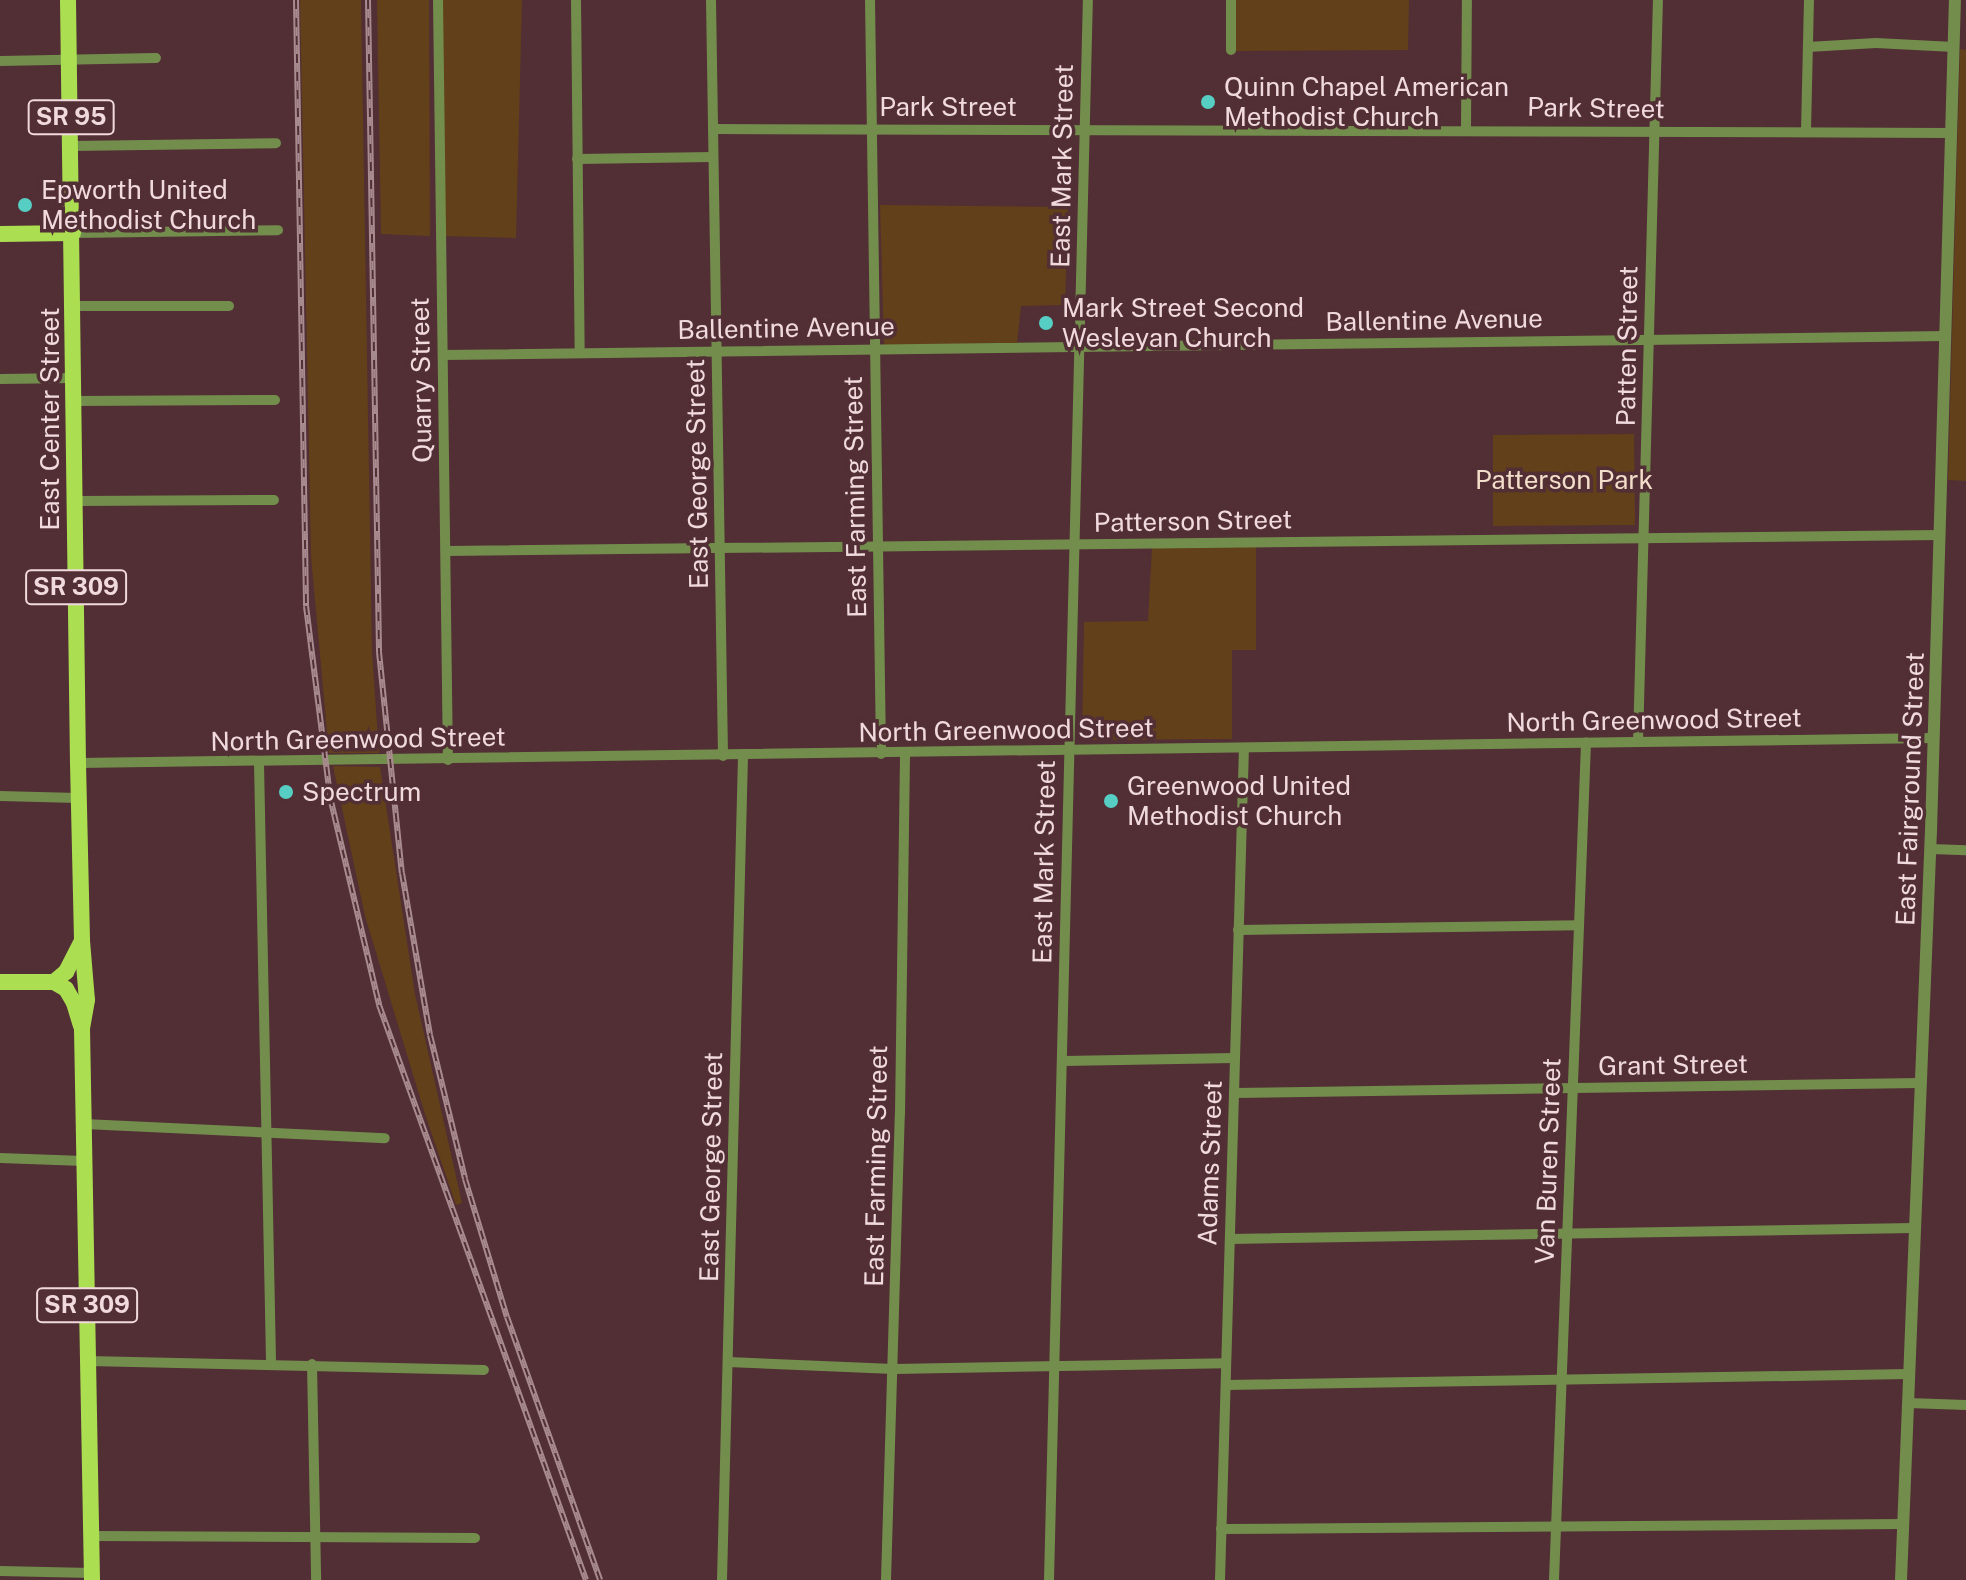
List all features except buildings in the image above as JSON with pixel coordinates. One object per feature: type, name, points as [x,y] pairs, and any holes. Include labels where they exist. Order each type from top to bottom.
[{"type":"main road","name":"East Center Street","points":[[68,0],[78,798],[87,1000],[82,1029],[92,1577]]},
{"type":"main road","points":[[0,234],[73,233]]},
{"type":"main road","points":[[0,982],[54,982],[66,972],[82,941]]},
{"type":"main road","name":"East Center Street","points":[[54,982],[66,989],[82,1029]]},
{"type":"street","name":"Quarry Street","points":[[438,0],[448,760]]},
{"type":"street","points":[[576,0],[580,353]]},
{"type":"street","name":"East George Street","points":[[711,0],[723,756]]},
{"type":"street","name":"East Farming Street","points":[[870,0],[881,754]]},
{"type":"street","name":"East Mark Street","points":[[1049,1580],[1088,0]]},
{"type":"street","points":[[1231,0],[1231,50]]},
{"type":"street","points":[[1466,129],[1467,0]]},
{"type":"street","name":"Patten Street","points":[[1638,742],[1658,0]]},
{"type":"street","points":[[1806,131],[1809,0]]},
{"type":"street","name":"East Fairground Street","points":[[1901,1580],[1931,849],[1955,0]]},
{"type":"street","points":[[1808,47],[1876,43],[1954,47]]},
{"type":"street","points":[[0,61],[156,58]]},
{"type":"street","name":"Park Street","points":[[713,129],[1466,129],[1952,133]]},
{"type":"street","points":[[71,146],[276,143]]},
{"type":"street","points":[[577,159],[713,157]]},
{"type":"street","points":[[73,233],[278,230]]},
{"type":"street","points":[[73,306],[229,306]]},
{"type":"street","name":"Ballentine Avenue","points":[[443,355],[1946,336]]},
{"type":"street","points":[[0,379],[74,378]]},
{"type":"street","points":[[74,401],[275,400]]},
{"type":"street","points":[[75,501],[274,500]]},
{"type":"street","name":"Patterson Street","points":[[446,551],[1940,535]]},
{"type":"street","name":"North Greenwood Street","points":[[78,763],[259,763],[1934,738]]},
{"type":"street","name":"Van Buren Street","points":[[1554,1580],[1586,743]]},
{"type":"street","name":"Adams Street","points":[[1220,1580],[1244,748]]},
{"type":"street","name":"East Farming Street","points":[[886,1580],[894,1369],[905,754]]},
{"type":"street","name":"East George Street","points":[[722,1580],[743,756]]},
{"type":"street","points":[[259,763],[271,1363]]},
{"type":"street","points":[[0,796],[78,798]]},
{"type":"street","points":[[1931,849],[1966,850]]},
{"type":"street","points":[[1238,930],[1579,925]]},
{"type":"street","points":[[1063,1061],[1235,1058]]},
{"type":"street","name":"Grant Street","points":[[1234,1093],[1920,1083]]},
{"type":"street","points":[[84,1124],[385,1138]]},
{"type":"street","points":[[0,1158],[84,1161]]},
{"type":"street","points":[[1230,1239],[1914,1228]]},
{"type":"street","points":[[88,1361],[484,1370]]},
{"type":"street","points":[[728,1362],[894,1369],[1055,1369],[1226,1363]]},
{"type":"street","points":[[312,1364],[316,1580]]},
{"type":"street","points":[[1226,1385],[1909,1374]]},
{"type":"street","points":[[1908,1403],[1966,1405]]},
{"type":"street","points":[[1221,1529],[1903,1524]]},
{"type":"street","points":[[91,1536],[475,1538]]},
{"type":"street","points":[[0,1571],[92,1577]]},
{"type":"green space","points":[[300,0],[361,0],[372,652],[379,753],[329,753],[311,556]]},
{"type":"green space","points":[[377,0],[429,0],[430,236],[381,234]]},
{"type":"green space","points":[[441,0],[522,0],[516,238],[441,236]]},
{"type":"green space","points":[[1236,0],[1409,0],[1408,50],[1235,51]]},
{"type":"green space","points":[[1960,49],[1966,50],[1966,481],[1948,480]]},
{"type":"green space","points":[[880,205],[1068,207],[1065,305],[1021,306],[1017,343],[884,345]]},
{"type":"green space","name":"Patterson Park","points":[[1634,434],[1635,525],[1493,526],[1493,435]]},
{"type":"green space","points":[[1256,547],[1256,650],[1232,650],[1232,739],[1082,740],[1084,622],[1148,621],[1152,548]]},
{"type":"green space","points":[[333,766],[380,767],[415,994],[462,1203],[456,1205],[365,916]]},
{"type":"railway","points":[[296,0],[306,606],[330,797],[379,1005],[586,1580]]},
{"type":"railway","points":[[368,0],[379,652],[402,873],[430,1035],[465,1179],[507,1317],[600,1580]]},
{"type":"place","name":"Quinn Chapel American Methodist Church","points":[[1208,102]]},
{"type":"place","name":"Epworth United Methodist Church","points":[[25,205]]},
{"type":"place","name":"Mark Street Second Wesleyan Church","points":[[1046,323]]},
{"type":"place","name":"Spectrum","points":[[286,792]]},
{"type":"place","name":"Greenwood United Methodist Church","points":[[1111,801]]}]
